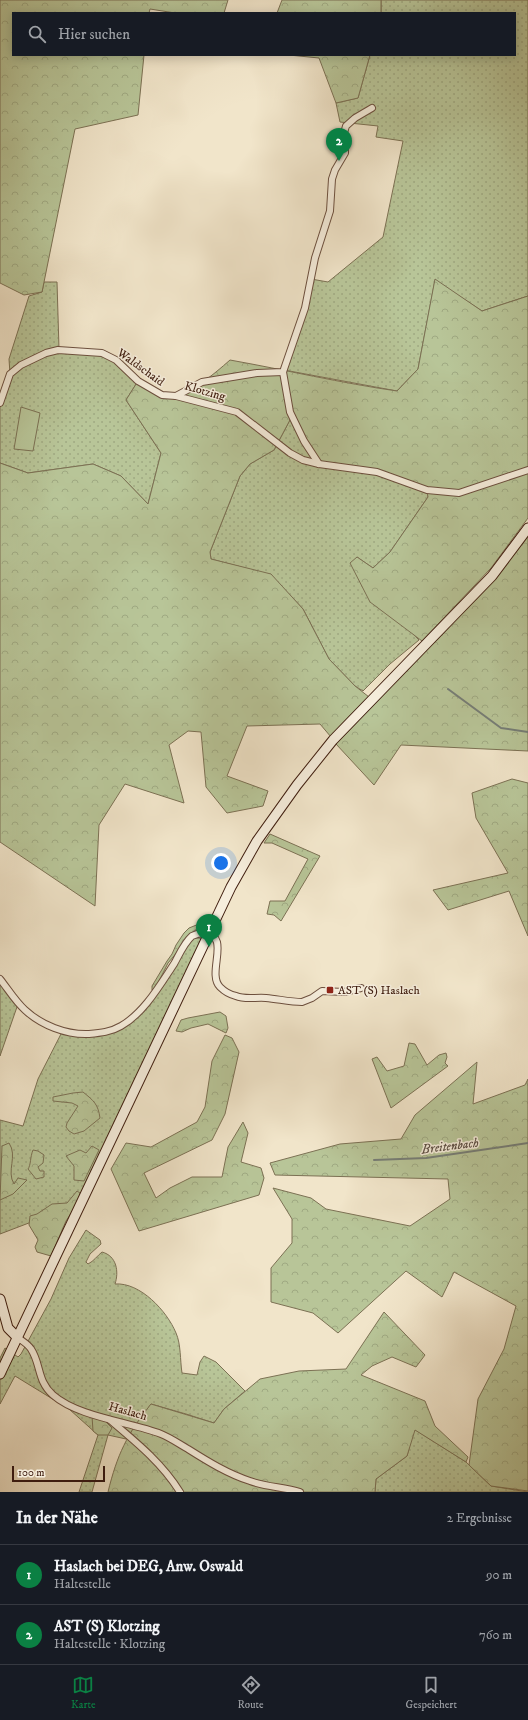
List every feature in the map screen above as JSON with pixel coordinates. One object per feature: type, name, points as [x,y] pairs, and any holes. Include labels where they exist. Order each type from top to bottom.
[{"type":"main road","points":[[0,1374],[231,887],[257,841],[297,785],[333,740],[492,576],[528,528]]},
{"type":"main road","name":"Haslach","points":[[0,1299],[8,1328],[17,1337]]},
{"type":"street","points":[[319,464],[304,440],[290,412],[283,372],[305,308],[315,258],[330,211],[332,179],[335,170],[345,153],[344,133],[346,126],[355,118],[372,108]]},
{"type":"street","name":"Waldschaid","points":[[0,403],[10,374],[21,365],[46,353],[58,350],[102,353],[116,360],[138,381],[162,395],[176,396]]},
{"type":"street","name":"Klotzing","points":[[176,396],[202,382],[256,373],[283,372]]},
{"type":"street","name":"Klotzing","points":[[176,396],[237,412],[290,453],[303,460],[319,464],[377,472],[427,490],[459,493],[528,470]]},
{"type":"street","points":[[0,979],[24,1010],[50,1026],[73,1033],[84,1034],[105,1032],[122,1026],[142,1008],[192,936],[201,933],[214,936],[218,944],[216,973],[217,983],[220,987],[237,997],[302,1002],[312,998],[322,991],[344,992],[361,988]]},
{"type":"street","name":"Haslach","points":[[17,1337],[30,1348],[33,1353],[41,1380],[45,1388],[53,1396],[81,1410],[163,1434],[212,1463],[250,1481],[300,1492]]},
{"type":"street","points":[[109,1419],[167,1472],[180,1492]]},
{"type":"green space","points":[[0,0],[228,0],[224,12],[169,12],[150,9],[149,12],[12,12],[12,56],[144,56],[138,115],[75,129],[42,292],[24,295],[0,283]]},
{"type":"green space","points":[[282,0],[381,0],[381,12],[277,12]]},
{"type":"green space","points":[[381,0],[528,0],[528,296],[482,311],[435,280],[418,369],[397,391],[284,370],[311,279],[328,282],[383,237],[403,141],[376,137],[378,126],[340,122],[336,103],[358,98],[370,56],[516,56],[516,12],[381,12]]},
{"type":"green space","points":[[299,56],[370,56],[358,98],[336,103],[319,58]]},
{"type":"green space","points":[[435,279],[482,311],[528,296],[528,518],[491,568],[422,641],[370,602],[350,563],[357,557],[373,568],[390,552],[428,497],[427,491],[377,473],[319,466],[291,418],[274,450],[250,464],[240,476],[210,552],[211,559],[271,574],[303,609],[329,659],[355,686],[369,697],[331,737],[320,724],[247,726],[227,776],[268,791],[263,806],[227,813],[206,787],[201,732],[188,731],[169,745],[184,803],[125,784],[99,825],[95,906],[0,842],[0,463],[28,473],[93,464],[121,476],[148,504],[161,453],[126,400],[138,381],[153,391],[163,395],[181,393],[208,378],[230,360],[397,391],[418,369]]},
{"type":"green space","points":[[44,282],[57,282],[59,349],[101,353],[116,360],[138,381],[126,400],[161,453],[148,504],[121,476],[93,464],[28,473],[0,463],[0,403],[10,374],[9,359],[29,296],[42,292]]},
{"type":"green space","points":[[21,407],[40,413],[33,451],[14,449]]},
{"type":"green space","points":[[291,418],[377,473],[427,491],[428,497],[390,552],[373,568],[357,557],[412,633],[419,640],[390,664],[363,691],[355,686],[329,659],[303,609],[271,575],[211,559],[210,552],[240,476],[250,464],[274,450]]},
{"type":"green space","points":[[528,534],[528,751],[401,745],[374,785],[336,744],[491,582]]},
{"type":"green space","points":[[512,779],[528,783],[528,936],[509,891],[448,910],[433,890],[508,873],[476,818],[472,793]]},
{"type":"green space","points":[[270,834],[320,856],[281,921],[274,915],[267,914],[270,901],[285,901],[308,859],[272,843],[264,843]]},
{"type":"green space","points":[[202,924],[188,937],[168,963],[157,985],[152,990],[152,986],[184,933],[189,928]]},
{"type":"green space","points":[[189,938],[204,938],[76,1205],[0,1234],[0,1120],[23,1126],[38,1079],[62,1032],[98,1034],[117,1027],[130,1019],[153,994]]},
{"type":"green space","points":[[0,979],[18,1004],[0,1056]]},
{"type":"green space","points":[[220,1012],[226,1016],[228,1028],[226,1033],[208,1024],[182,1032],[176,1031],[181,1020]]},
{"type":"green space","points":[[225,1035],[232,1038],[239,1052],[225,1114],[212,1140],[144,1173],[156,1198],[170,1188],[192,1177],[222,1177],[228,1147],[243,1122],[248,1133],[241,1162],[261,1168],[264,1178],[259,1195],[139,1231],[111,1169],[126,1143],[151,1147],[197,1122],[205,1107],[212,1061]]},
{"type":"green space","points":[[409,1043],[415,1044],[427,1065],[439,1055],[446,1053],[447,1057],[445,1063],[448,1066],[391,1108],[372,1059],[377,1057],[387,1071],[404,1066]]},
{"type":"green space","points":[[477,1062],[473,1104],[525,1085],[528,1079],[528,1491],[491,1486],[469,1465],[478,1399],[504,1349],[516,1306],[454,1272],[442,1297],[406,1271],[338,1333],[313,1313],[271,1302],[271,1268],[292,1243],[292,1219],[273,1188],[311,1198],[326,1209],[410,1226],[450,1199],[448,1179],[275,1175],[270,1163],[340,1144],[401,1139],[415,1115]]},
{"type":"green space","points":[[83,1092],[95,1103],[100,1118],[84,1131],[74,1134],[66,1127],[78,1106],[72,1103],[53,1101],[53,1097]]},
{"type":"green space","points":[[9,1143],[12,1153],[11,1174],[14,1184],[18,1178],[27,1180],[13,1194],[0,1200],[2,1146]]},
{"type":"green space","points":[[92,1146],[99,1150],[84,1181],[74,1180],[74,1166],[66,1156],[80,1150],[86,1153]]},
{"type":"green space","points":[[33,1150],[44,1155],[43,1163],[38,1167],[40,1171],[44,1171],[44,1177],[36,1179],[28,1169]]},
{"type":"green space","points":[[77,1191],[80,1193],[80,1200],[66,1221],[51,1256],[37,1252],[35,1247],[38,1240],[29,1225],[30,1216],[37,1214],[52,1204],[67,1203]]},
{"type":"green space","points":[[86,1230],[100,1240],[101,1244],[90,1254],[86,1262],[88,1264],[90,1263],[102,1252],[107,1254],[116,1265],[117,1274],[115,1284],[134,1288],[143,1293],[159,1307],[172,1324],[178,1337],[182,1373],[197,1375],[200,1362],[204,1356],[216,1362],[245,1391],[224,1409],[214,1423],[151,1404],[126,1439],[108,1435],[92,1492],[79,1492],[98,1435],[69,1409],[15,1376],[0,1404],[0,1358],[5,1348],[18,1357],[21,1354],[51,1299],[69,1258]]},
{"type":"green space","points":[[384,1312],[425,1355],[416,1367],[392,1357],[372,1366],[361,1375],[425,1401],[435,1426],[468,1457],[466,1462],[415,1430],[407,1456],[376,1479],[375,1492],[108,1492],[115,1467],[124,1445],[135,1425],[151,1404],[214,1423],[224,1409],[260,1379],[299,1371],[346,1369]]},
{"type":"green space","points":[[92,1416],[105,1421],[112,1428],[108,1435],[98,1435],[93,1431]]},
{"type":"green space","points":[[414,1429],[466,1462],[491,1486],[528,1492],[375,1492],[376,1479],[407,1456]]},
{"type":"waterway","points":[[448,689],[501,728],[528,732]]},
{"type":"waterway","name":"Breitenbach","points":[[374,1160],[426,1158],[528,1143]]},
{"type":"place","name":"AST (S) Klotzing","points":[[339,161]]},
{"type":"place","name":"Haslach bei DEG, Anw. Oswald","points":[[209,947]]},
{"type":"place","name":"AST (S) Haslach","points":[[330,990]]}]
